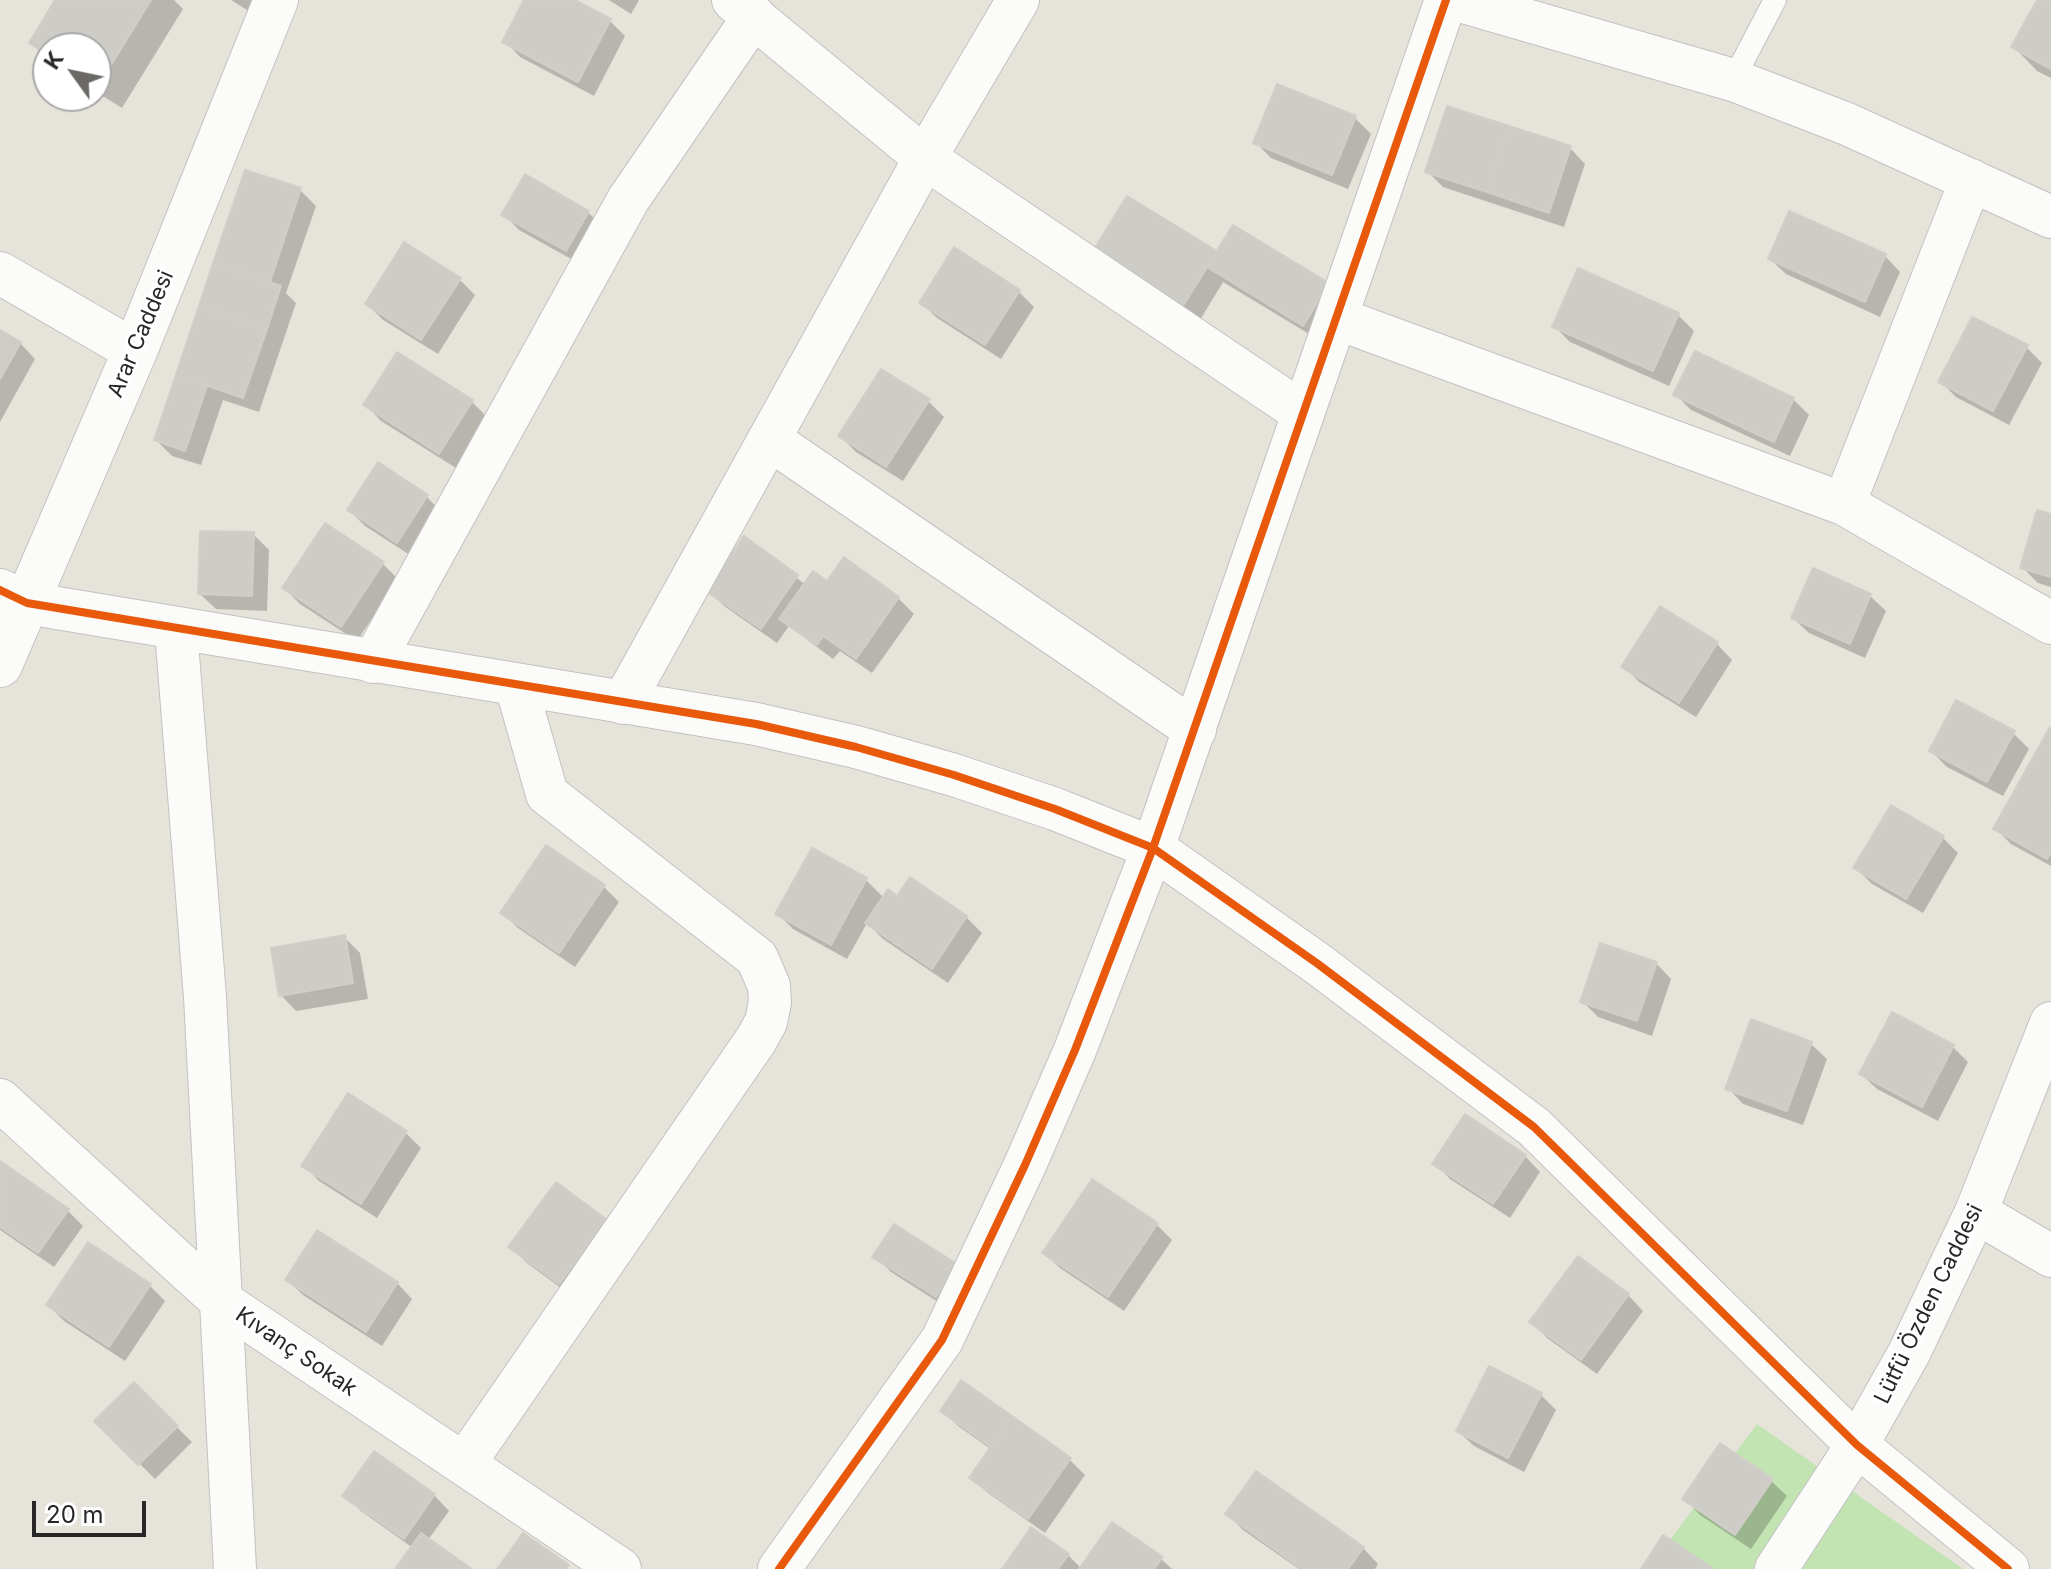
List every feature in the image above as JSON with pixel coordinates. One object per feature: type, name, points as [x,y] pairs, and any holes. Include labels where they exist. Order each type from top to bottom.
[{"type":"street","name":"Arar Caddesi","points":[[0,665],[14,597],[135,351],[276,0]]},
{"type":"street","points":[[623,703],[925,158],[1018,0]]},
{"type":"street","points":[[779,1569],[942,1340],[991,1240],[1075,1050],[1195,730],[1446,0]]},
{"type":"street","points":[[1457,0],[1733,80],[1847,124],[2051,217]]},
{"type":"street","points":[[373,662],[628,200],[743,8],[925,158],[1303,413]]},
{"type":"street","points":[[1844,504],[1971,180]]},
{"type":"street","points":[[0,273],[135,351]]},
{"type":"street","points":[[1336,318],[1844,504],[2051,623]]},
{"type":"street","points":[[769,439],[1195,730]]},
{"type":"street","points":[[14,597],[176,630],[756,724],[954,775],[1055,809],[1153,848],[1318,964],[1534,1127],[1857,1445],[2008,1569]]},
{"type":"street","points":[[176,630],[205,997],[235,1569]]},
{"type":"street","points":[[464,1464],[756,1040],[766,1022],[770,1002],[769,986],[757,958],[547,794],[516,685]]},
{"type":"street","name":"Lütfü Özden Caddesi","points":[[1776,1569],[1857,1445],[1909,1353],[1976,1212],[2051,1023]]},
{"type":"street","name":"Kıvanç Sokak","points":[[0,1100],[221,1301],[620,1569]]},
{"type":"street","points":[[1976,1212],[2051,1256]]},
{"type":"lane","points":[[1733,80],[1775,0]]},
{"type":"green space","points":[[1757,1424],[1963,1569],[1648,1569]]},
{"type":"building","points":[[55,0],[151,0],[112,63],[112,32],[36,32]]},
{"type":"building","points":[[524,0],[575,0],[611,19],[578,82],[502,42]]},
{"type":"building","points":[[2037,0],[2051,0],[2051,69],[2011,47]]},
{"type":"building","points":[[1277,84],[1356,116],[1332,175],[1253,143]]},
{"type":"building","points":[[1447,106],[1509,126],[1487,192],[1425,172]]},
{"type":"building","points":[[1509,126],[1571,146],[1549,213],[1487,192]]},
{"type":"building","points":[[245,170],[301,188],[270,282],[213,263]]},
{"type":"building","points":[[525,174],[589,211],[566,251],[501,215]]},
{"type":"building","points":[[1127,196],[1217,251],[1180,311],[1090,256]]},
{"type":"building","points":[[1789,211],[1886,254],[1865,302],[1768,259]]},
{"type":"building","points":[[1233,225],[1329,283],[1303,326],[1207,267]]},
{"type":"building","points":[[404,242],[461,278],[421,340],[365,304]]},
{"type":"building","points":[[954,247],[1020,290],[985,345],[919,303]]},
{"type":"building","points":[[213,263],[281,286],[267,329],[199,306]]},
{"type":"building","points":[[1578,268],[1679,313],[1653,371],[1552,327]]},
{"type":"building","points":[[199,306],[267,329],[243,398],[176,375]]},
{"type":"building","points":[[1972,317],[2028,345],[1993,411],[1938,382]]},
{"type":"building","points":[[0,330],[21,342],[0,379]]},
{"type":"building","points":[[1695,351],[1794,398],[1774,442],[1673,395]]},
{"type":"building","points":[[397,352],[473,400],[439,454],[363,405]]},
{"type":"building","points":[[881,369],[930,399],[886,467],[838,436]]},
{"type":"building","points":[[176,375],[207,386],[185,451],[154,440]]},
{"type":"building","points":[[378,462],[428,495],[397,543],[347,510]]},
{"type":"building","points":[[2037,510],[2051,514],[2051,577],[2020,568]]},
{"type":"building","points":[[325,523],[384,562],[341,627],[282,588]]},
{"type":"building","points":[[200,531],[254,532],[252,596],[198,594]]},
{"type":"building","points":[[744,536],[798,575],[761,629],[706,591]]},
{"type":"building","points":[[844,557],[899,597],[856,659],[823,636],[817,645],[779,619],[813,571],[827,581]]},
{"type":"building","points":[[1813,568],[1871,594],[1850,644],[1791,618]]},
{"type":"building","points":[[1660,606],[1718,642],[1679,703],[1621,667]]},
{"type":"building","points":[[1956,700],[2015,731],[1987,782],[1929,751]]},
{"type":"building","points":[[2050,727],[2051,852],[2047,859],[1993,829]]},
{"type":"building","points":[[1891,805],[1944,836],[1906,899],[1853,868]]},
{"type":"building","points":[[546,845],[605,885],[559,953],[500,913]]},
{"type":"building","points":[[812,848],[867,878],[831,945],[775,914]]},
{"type":"building","points":[[910,877],[967,916],[932,969],[865,923],[888,889],[897,896]]},
{"type":"building","points":[[345,935],[353,983],[279,996],[271,948]]},
{"type":"building","points":[[1600,943],[1657,962],[1637,1021],[1580,1002]]},
{"type":"building","points":[[1892,1012],[1954,1045],[1922,1107],[1859,1074]]},
{"type":"building","points":[[1751,1019],[1812,1042],[1787,1111],[1725,1089]]},
{"type":"building","points":[[348,1093],[407,1131],[361,1204],[301,1166]]},
{"type":"building","points":[[1465,1114],[1526,1155],[1493,1204],[1432,1164]]},
{"type":"building","points":[[0,1161],[69,1209],[38,1253],[0,1227]]},
{"type":"building","points":[[1092,1179],[1158,1223],[1108,1297],[1042,1253]]},
{"type":"building","points":[[556,1182],[606,1219],[559,1284],[508,1247]]},
{"type":"building","points":[[894,1224],[957,1264],[936,1297],[872,1257]]},
{"type":"building","points":[[317,1230],[398,1282],[366,1332],[285,1280]]},
{"type":"building","points":[[88,1242],[151,1284],[109,1347],[46,1305]]},
{"type":"building","points":[[1578,1256],[1629,1294],[1581,1360],[1529,1322]]},
{"type":"building","points":[[1489,1366],[1542,1393],[1508,1458],[1456,1431]]},
{"type":"building","points":[[961,1380],[1012,1416],[991,1447],[940,1411]]},
{"type":"building","points":[[134,1382],[178,1426],[138,1465],[94,1421]]},
{"type":"building","points":[[1012,1416],[1071,1458],[1028,1519],[969,1478]]},
{"type":"building","points":[[1720,1443],[1773,1479],[1735,1535],[1682,1499]]},
{"type":"building","points":[[374,1451],[435,1494],[404,1539],[342,1496]]},
{"type":"building","points":[[1256,1471],[1364,1547],[1348,1569],[1302,1569],[1225,1514]]},
{"type":"building","points":[[1112,1522],[1163,1557],[1154,1569],[1079,1569]]},
{"type":"building","points":[[1031,1527],[1069,1554],[1058,1569],[1002,1569]]},
{"type":"building","points":[[421,1533],[472,1569],[395,1569]]},
{"type":"building","points":[[523,1533],[569,1565],[565,1569],[497,1569]]},
{"type":"building","points":[[1663,1535],[1712,1568],[1641,1569]]},
{"type":"cycle path","points":[[779,1569],[942,1340],[1025,1165],[1075,1050],[1153,848],[1446,0]]},
{"type":"cycle path","points":[[0,590],[27,603],[756,724],[856,747],[954,775],[1055,809],[1153,848],[1318,964],[1534,1127],[1857,1445],[2008,1569]]}]
